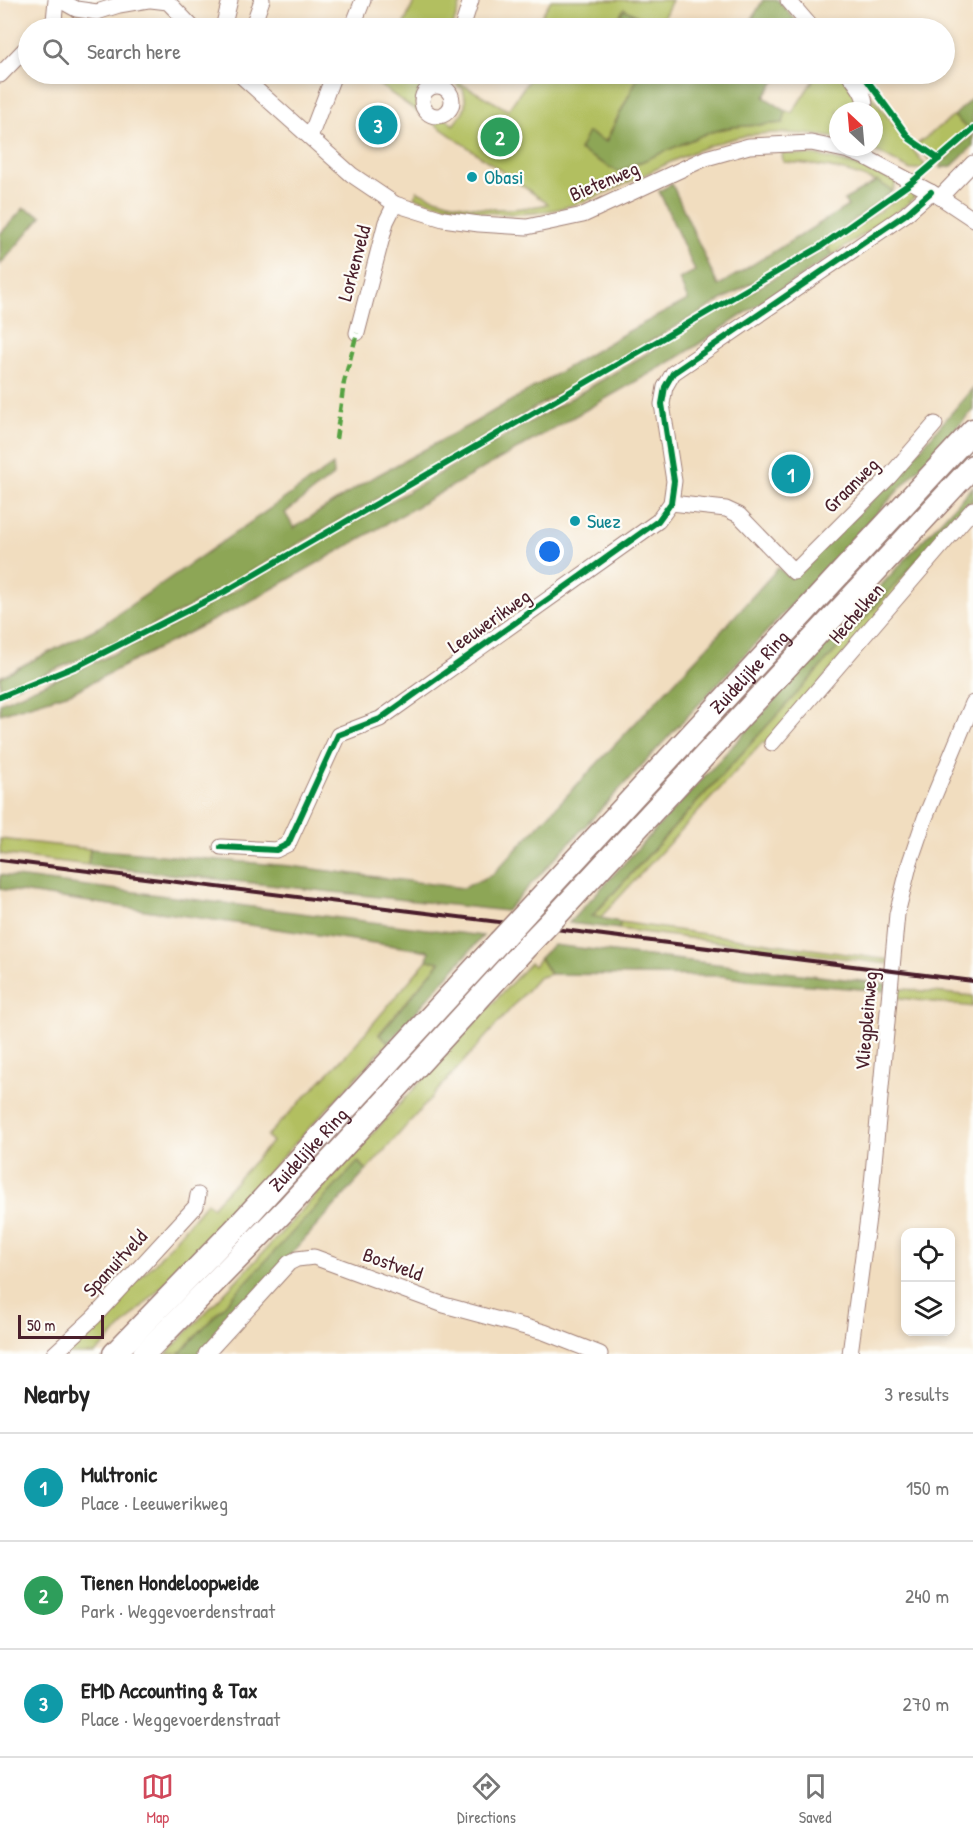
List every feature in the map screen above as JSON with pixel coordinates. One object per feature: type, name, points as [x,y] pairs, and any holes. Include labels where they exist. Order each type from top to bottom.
[{"type":"highway","name":"Zuidelijke Ring","points":[[114,1354],[237,1227],[973,430]]},
{"type":"highway","name":"Zuidelijke Ring","points":[[144,1354],[288,1207],[973,466]]},
{"type":"street","points":[[54,18],[56,0]]},
{"type":"street","points":[[60,0],[76,9],[98,12],[119,4],[149,0],[168,2],[183,18]]},
{"type":"street","points":[[226,18],[230,0]]},
{"type":"street","points":[[256,18],[262,0]]},
{"type":"street","points":[[356,18],[363,0]]},
{"type":"street","points":[[465,18],[471,0]]},
{"type":"street","points":[[788,0],[803,18]]},
{"type":"street","points":[[0,75],[18,56]]},
{"type":"street","name":"Bietenweg","points":[[250,84],[352,175],[395,204],[443,219],[479,224],[527,227],[583,215],[706,158],[749,146],[811,143],[829,146]]},
{"type":"street","points":[[310,137],[330,84]]},
{"type":"street","points":[[856,84],[865,102]]},
{"type":"street","name":"Bietenweg","points":[[863,156],[935,195],[973,219]]},
{"type":"street","points":[[670,503],[674,481],[662,404],[665,387],[673,373],[935,195],[973,163]]},
{"type":"street","name":"Lorkenveld","points":[[357,333],[386,222],[395,204]]},
{"type":"street","name":"Graanweg","points":[[670,503],[726,509],[739,515],[794,572],[889,477],[935,424]]},
{"type":"street","name":"Leeuwerikweg","points":[[221,847],[276,850],[288,844],[338,735],[380,719],[658,521],[670,503]]},
{"type":"street","name":"Hechelken","points":[[772,743],[973,511]]},
{"type":"street","name":"Vliegpleinweg","points":[[850,1354],[871,1195],[897,914],[910,862],[925,818],[973,703]]},
{"type":"street","name":"Spanuitveld","points":[[54,1354],[94,1317],[196,1206],[198,1195]]},
{"type":"street","name":"Bostveld","points":[[206,1354],[288,1263],[297,1259],[314,1257],[444,1305],[544,1332],[600,1354]]},
{"type":"green space","points":[[415,0],[462,0],[456,18],[407,18]]},
{"type":"green space","points":[[551,0],[672,0],[663,18],[642,18],[624,9],[618,18],[540,18]]},
{"type":"green space","points":[[763,0],[778,0],[793,18],[753,18]]},
{"type":"green space","points":[[624,9],[642,18],[618,18]]},
{"type":"green space","points":[[378,84],[428,84],[418,91],[417,103],[422,112],[436,120],[446,118],[453,125],[465,107],[462,87],[458,87],[457,84],[461,84],[508,110],[526,84],[634,84],[605,142],[618,172],[707,133],[732,127],[783,123],[786,111],[792,113],[811,84],[849,84],[857,94],[857,102],[829,102],[829,137],[772,133],[725,141],[677,159],[583,202],[558,209],[503,214],[467,210],[414,197],[417,191],[465,206],[498,209],[548,204]]},
{"type":"green space","points":[[635,84],[773,84],[764,97],[786,111],[783,123],[732,127],[707,133],[618,172],[579,150],[588,132],[606,142]]},
{"type":"green space","points":[[869,93],[876,102],[869,102]]},
{"type":"green space","points":[[973,97],[973,125],[968,130],[954,116]]},
{"type":"green space","points":[[883,111],[925,165],[923,168],[911,170],[883,155]]},
{"type":"green space","points":[[954,116],[968,130],[931,162],[916,145]]},
{"type":"green space","points":[[973,133],[973,146],[952,166],[941,168],[941,163]]},
{"type":"green space","points":[[782,153],[820,156],[854,164],[896,182],[893,191],[881,184],[840,170],[783,162]]},
{"type":"green space","points":[[877,181],[893,191],[841,230],[774,270],[184,610],[113,645],[0,693],[0,677],[99,627],[333,465],[334,475],[285,513],[294,528],[367,481],[475,422],[627,332],[688,300],[679,279],[695,271],[659,191],[672,184],[718,286],[848,206],[844,200]]},
{"type":"green space","points":[[908,192],[917,195],[905,206],[833,255],[827,247]]},
{"type":"green space","points":[[24,208],[42,216],[0,265],[0,234]]},
{"type":"green space","points":[[827,247],[833,255],[682,355],[258,597],[73,692],[0,714],[0,703],[94,663],[172,626],[558,406]]},
{"type":"green space","points":[[973,388],[973,410],[506,911],[88,865],[90,849],[290,866],[463,888],[492,875],[708,646],[778,568],[791,578],[896,477]]},
{"type":"green space","points":[[973,486],[973,498],[592,916],[620,922],[619,929],[569,923]]},
{"type":"green space","points":[[973,498],[973,506],[766,744],[763,742],[599,919],[592,917],[810,679]]},
{"type":"green space","points":[[0,839],[90,849],[88,865],[0,854]]},
{"type":"green space","points":[[0,875],[483,936],[389,1042],[379,1035],[440,962],[427,960],[429,951],[0,889]]},
{"type":"green space","points":[[620,922],[889,960],[888,964],[619,929]]},
{"type":"green space","points":[[553,945],[887,984],[885,991],[722,976],[550,974],[540,958]]},
{"type":"green space","points":[[540,958],[550,974],[538,978],[367,1170],[359,1162],[179,1354],[166,1354],[256,1260],[530,963],[534,966]]},
{"type":"green space","points":[[427,960],[440,962],[379,1034],[389,1042],[174,1274],[95,1354],[62,1354],[155,1263],[207,1202],[212,1207],[272,1142],[267,1136],[348,1053]]},
{"type":"green space","points":[[894,988],[973,996],[973,1007],[893,997]]},
{"type":"green space","points":[[358,1162],[367,1170],[201,1354],[179,1354]]},
{"type":"railway","points":[[0,860],[973,981]]},
{"type":"marked path","points":[[336,439],[344,382],[357,333]]},
{"type":"cycle path","points":[[870,84],[910,139],[939,159]]},
{"type":"cycle path","points":[[0,697],[79,665],[226,591],[820,247],[912,182],[973,129]]},
{"type":"cycle path","points":[[221,847],[276,850],[288,844],[338,735],[380,719],[658,521],[671,503],[674,481],[662,404],[665,387],[673,373],[906,214],[931,192]]},
{"type":"place","name":"EMD Accounting & Tax","points":[[378,125]]},
{"type":"place","name":"Tienen Hondeloopweide","points":[[500,137]]},
{"type":"place","name":"Obasi","points":[[472,177]]},
{"type":"place","name":"Multronic","points":[[791,474]]},
{"type":"place","name":"Suez","points":[[575,521]]}]
